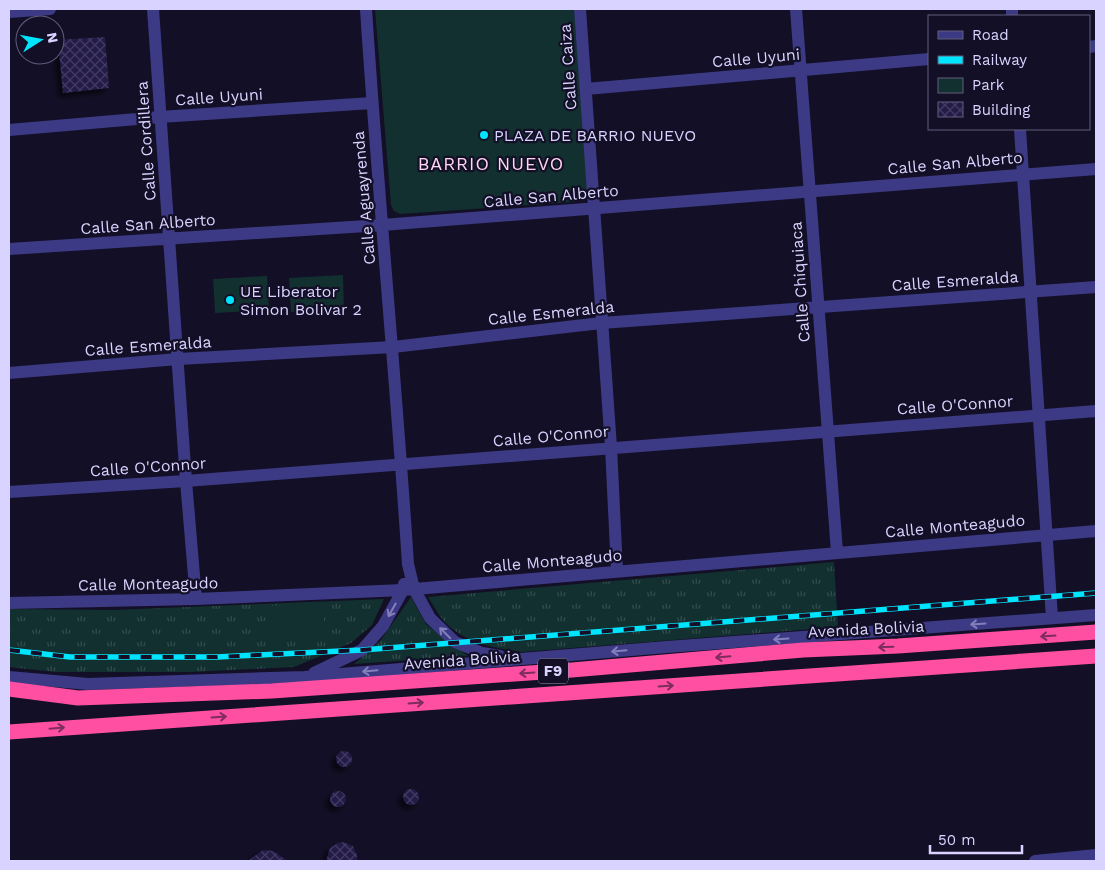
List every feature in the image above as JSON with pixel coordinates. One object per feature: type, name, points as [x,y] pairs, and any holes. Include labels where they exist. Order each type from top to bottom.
[{"type":"highway","name":"Avenida Bolivia","points":[[9,689],[78,698],[272,691],[572,670],[803,650],[898,646],[1096,632]]},
{"type":"highway","name":"F9","points":[[9,732],[1096,656]]},
{"type":"street","points":[[9,12],[50,9]]},
{"type":"street","name":"Calle Cordillera","points":[[153,9],[196,599]]},
{"type":"street","name":"Calle Aguayrenda","points":[[366,9],[402,464],[408,590],[430,618],[455,642],[482,653],[523,659]]},
{"type":"street","name":"Calle Caiza","points":[[580,9],[617,572]]},
{"type":"street","name":"Calle Chiquiaca","points":[[796,9],[837,552]]},
{"type":"street","name":"Calle Uyuni","points":[[586,89],[928,59]]},
{"type":"street","name":"Calle Uyuni","points":[[9,130],[160,117],[372,103]]},
{"type":"street","points":[[1020,130],[1052,618]]},
{"type":"street","name":"Calle San Alberto","points":[[9,249],[382,225],[1096,169]]},
{"type":"street","name":"Calle Esmeralda","points":[[9,373],[178,360],[393,347],[601,323],[1096,287]]},
{"type":"street","name":"Calle O'Connor","points":[[9,492],[186,481],[1096,411]]},
{"type":"street","name":"Calle Monteagudo","points":[[9,603],[196,599],[408,590],[1096,531]]},
{"type":"street","points":[[272,691],[362,650],[383,626],[408,590]]},
{"type":"street","points":[[9,677],[88,684],[304,677],[1096,615]]},
{"type":"street","points":[[1034,861],[1096,855]]},
{"type":"green space","points":[[375,9],[574,9],[588,187],[585,196],[574,202],[400,214],[394,211],[391,205]]},
{"type":"green space","points":[[343,275],[344,309],[291,312],[289,278]]},
{"type":"green space","points":[[267,276],[269,310],[215,313],[213,279]]},
{"type":"green space","points":[[834,562],[838,627],[521,652],[489,646],[460,634],[443,620],[428,597]]},
{"type":"green space","points":[[411,597],[426,624],[468,656],[354,664],[380,641]]},
{"type":"green space","points":[[384,599],[372,625],[351,643],[294,667],[191,672],[56,672],[9,667],[9,609],[113,610]]},
{"type":"green space","points":[[323,603],[325,637],[271,640],[270,606]]},
{"type":"building","points":[[105,37],[109,88],[63,93],[60,65],[65,65],[65,40]]},
{"type":"building","points":[[344,751],[350,753],[352,759],[350,765],[344,767],[338,765],[336,759],[338,753]]},
{"type":"building","points":[[411,789],[417,791],[419,797],[417,803],[411,805],[405,803],[403,797],[405,791]]},
{"type":"building","points":[[338,791],[344,793],[346,799],[344,805],[338,807],[332,805],[330,799],[332,793]]},
{"type":"building","points":[[343,842],[353,846],[357,855],[357,861],[326,861],[330,848]]},
{"type":"building","points":[[263,850],[273,851],[288,861],[248,861]]},
{"type":"railway","points":[[9,650],[70,657],[217,657],[362,650],[1096,593]]},
{"type":"place","name":"PLAZA DE BARRIO NUEVO","points":[[484,135]]},
{"type":"place","name":"UE Liberator Simon Bolivar 2","points":[[230,300]]},
{"type":"district","name":"BARRIO NUEVO","points":[[491,163]]}]
